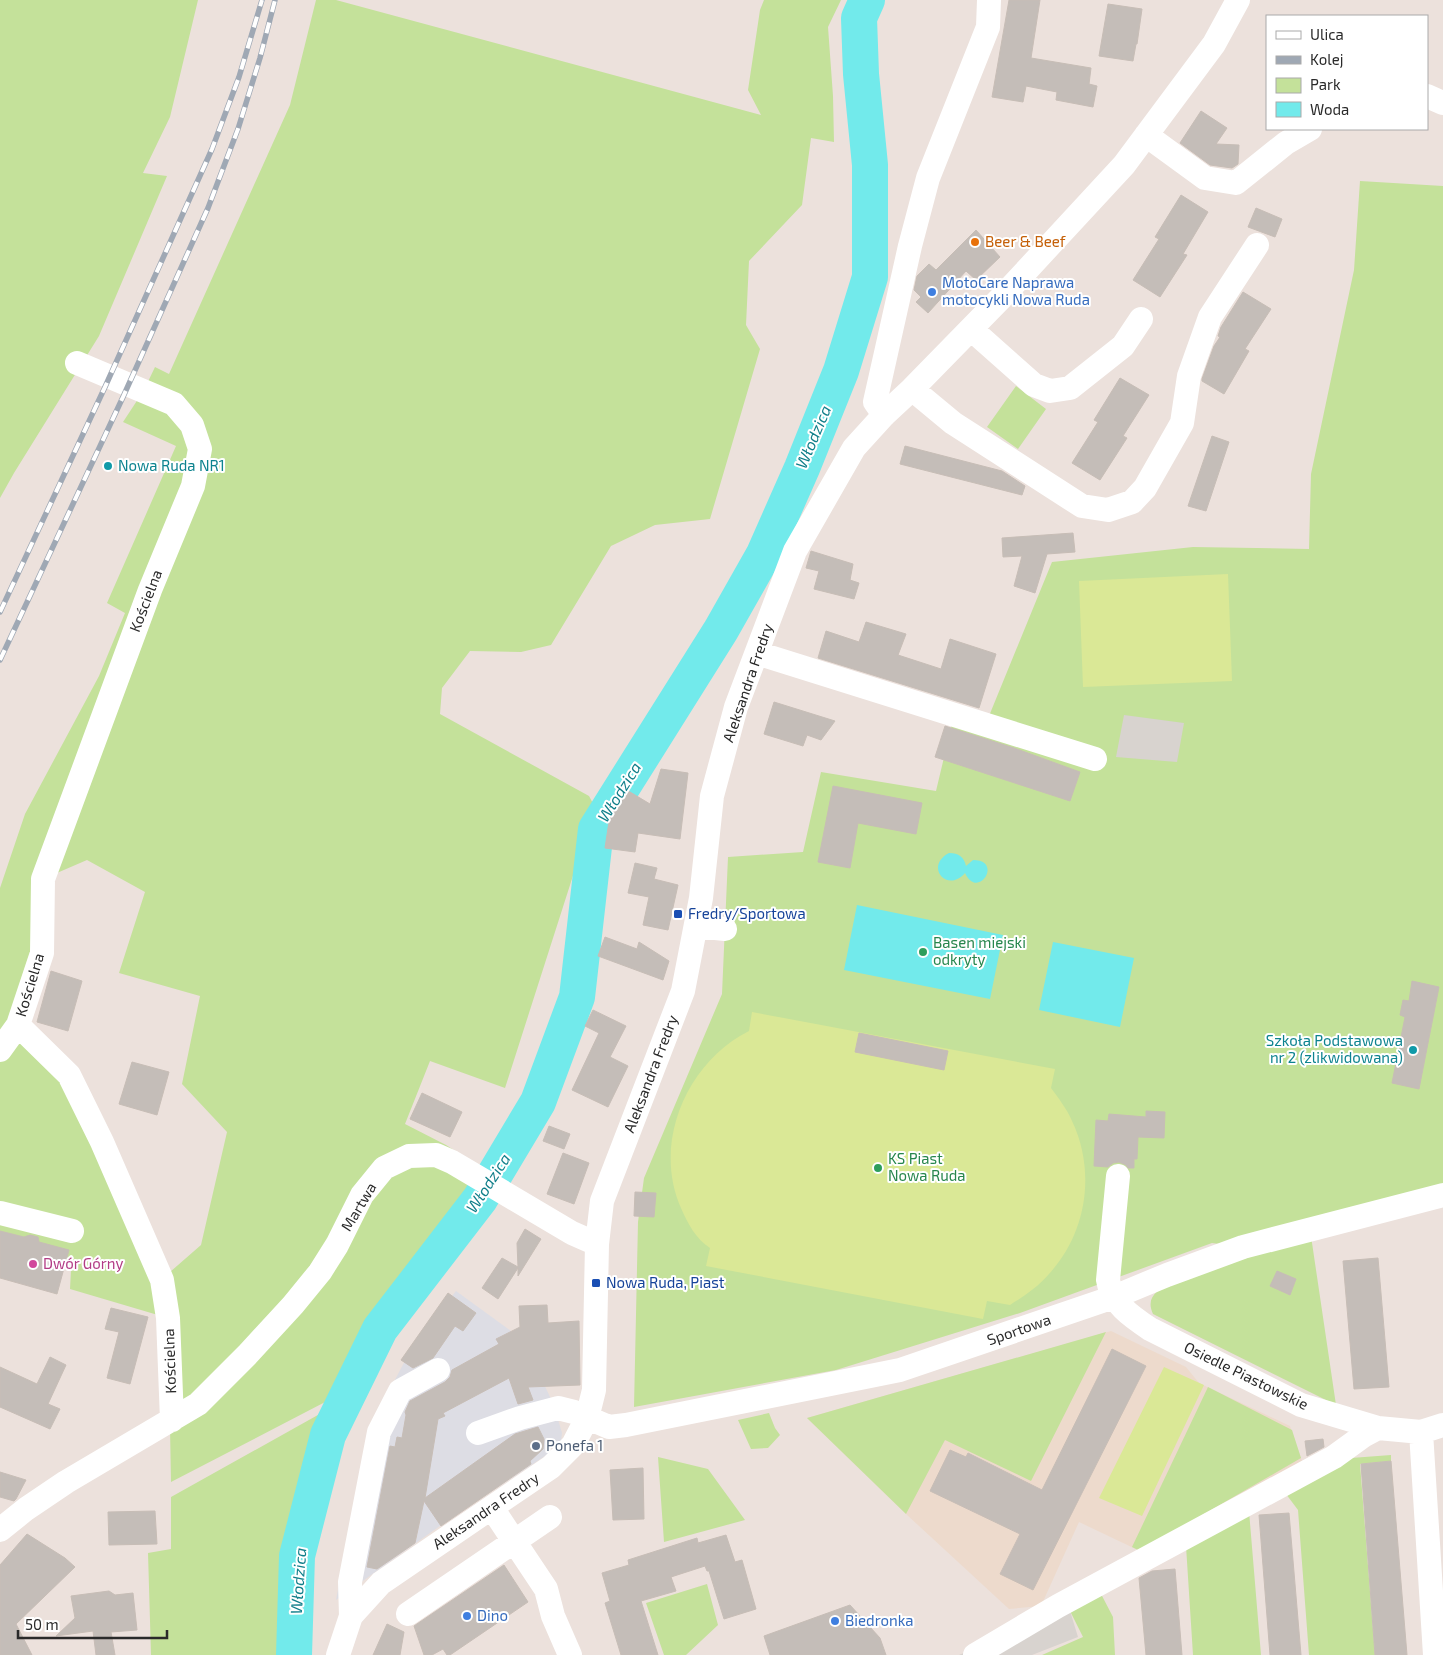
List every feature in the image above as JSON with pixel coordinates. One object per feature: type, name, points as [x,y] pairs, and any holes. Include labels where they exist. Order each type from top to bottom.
[{"type":"street","points":[[884,415],[875,402],[910,246],[928,178],[988,27],[989,0]]},
{"type":"street","name":"Aleksandra Fredry","points":[[338,1655],[352,1616],[381,1583],[551,1467],[573,1445],[587,1418],[594,1390],[597,1244],[602,1201],[683,991],[701,898],[712,796],[736,707],[794,551],[854,448],[884,415],[971,329],[1124,165],[1214,44],[1238,0]]},
{"type":"street","points":[[1428,96],[1443,103]]},
{"type":"street","points":[[1146,136],[1205,178],[1236,183],[1286,143],[1308,130]]},
{"type":"street","points":[[912,389],[953,423],[1082,506],[1108,510],[1132,502],[1145,488],[1182,422],[1189,376],[1210,317],[1256,246]]},
{"type":"street","points":[[971,329],[1034,385],[1050,391],[1070,388],[1123,346],[1141,319]]},
{"type":"street","name":"Kościelna","points":[[76,363],[174,404],[192,425],[200,449],[194,486],[150,590],[43,879],[42,953],[18,1025],[70,1075],[102,1142],[162,1280],[168,1318],[172,1420]]},
{"type":"street","points":[[757,653],[1095,759]]},
{"type":"street","points":[[696,926],[725,929]]},
{"type":"street","points":[[0,1050],[18,1025]]},
{"type":"street","name":"Martwa","points":[[172,1420],[198,1404],[293,1305],[320,1272],[337,1245],[362,1195],[384,1168],[409,1156],[436,1154],[458,1165],[572,1233],[597,1244]]},
{"type":"street","points":[[1114,1297],[1108,1280],[1118,1176]]},
{"type":"street","name":"Sportowa","points":[[478,1433],[520,1418],[558,1408],[609,1427],[626,1425],[900,1370],[1114,1297],[1243,1247],[1443,1195]]},
{"type":"street","points":[[0,1213],[72,1231]]},
{"type":"street","name":"Osiedle Piastowskie","points":[[1114,1297],[1123,1309],[1150,1329],[1301,1405],[1378,1428],[1432,1428],[1435,1655]]},
{"type":"street","points":[[352,1616],[350,1582],[379,1432],[400,1391],[438,1370]]},
{"type":"street","points":[[0,1530],[26,1509],[66,1482],[172,1420]]},
{"type":"street","points":[[976,1655],[1058,1606],[1334,1457],[1363,1436],[1378,1428]]},
{"type":"street","points":[[492,1508],[546,1589],[553,1616],[570,1655]]},
{"type":"street","points":[[408,1614],[550,1517]]},
{"type":"shaded area","points":[[1124,715],[1184,723],[1177,762],[1116,757]]},
{"type":"shaded area","points":[[456,1291],[522,1339],[553,1403],[562,1433],[561,1441],[549,1449],[551,1452],[444,1523],[336,1600],[370,1427],[407,1357]]},
{"type":"shaded area","points":[[1111,1331],[1186,1367],[1199,1383],[1290,1426],[1302,1461],[1142,1552],[1079,1522],[1041,1606],[1009,1609],[906,1514],[807,1418]]},
{"type":"shaded area","points":[[1067,1601],[1078,1637],[1032,1655],[959,1655],[978,1647]]},
{"type":"green space","points":[[0,0],[198,0],[170,117],[143,173],[167,176],[99,336],[0,498]]},
{"type":"green space","points":[[316,0],[336,0],[761,115],[748,90],[760,10],[764,0],[841,0],[828,27],[834,142],[811,138],[802,205],[749,261],[746,325],[760,349],[710,519],[655,525],[611,546],[551,645],[521,652],[470,651],[442,688],[440,714],[589,796],[595,807],[505,1088],[430,1061],[405,1124],[446,1145],[491,1174],[480,1199],[380,1329],[328,1435],[297,1556],[294,1655],[151,1655],[148,1553],[171,1549],[171,1497],[325,1411],[329,1400],[171,1482],[168,1318],[70,1289],[71,1270],[0,1251],[0,888],[25,814],[99,676],[125,613],[107,603],[176,446],[123,422],[144,390],[155,367],[169,374],[290,105]],"holes":[[[87,860],[145,892],[119,973],[200,996],[182,1084],[227,1132],[201,1245],[162,1279],[69,1075],[18,1025],[43,879]]]},
{"type":"green space","points":[[1360,181],[1443,186],[1443,1190],[1243,1247],[1212,1243],[1020,1313],[836,1370],[634,1407],[638,1222],[644,1178],[722,994],[728,857],[803,852],[821,772],[936,791],[952,724],[989,716],[1052,562],[1193,547],[1309,549],[1311,474],[1354,270]]},
{"type":"green space","points":[[1016,386],[1046,409],[1018,449],[987,427]]},
{"type":"green space","points":[[1228,574],[1232,681],[1083,687],[1079,581]]},
{"type":"green space","name":"KS Piast Nowa Ruda","points":[[752,1012],[1055,1069],[1051,1088],[1068,1112],[1079,1140],[1084,1160],[1085,1181],[1084,1201],[1072,1240],[1062,1258],[1045,1279],[1026,1295],[1010,1305],[987,1301],[983,1319],[706,1266],[710,1248],[697,1236],[690,1225],[681,1208],[673,1183],[671,1157],[673,1132],[681,1107],[693,1083],[708,1063],[727,1045],[749,1031]]},
{"type":"green space","points":[[1311,1236],[1336,1405],[1153,1314],[1151,1308],[1152,1298],[1154,1294],[1167,1285]]},
{"type":"green space","points":[[1106,1332],[1031,1481],[945,1440],[906,1514],[807,1418]]},
{"type":"green space","points":[[1164,1367],[1204,1385],[1142,1516],[1099,1498]]},
{"type":"green space","points":[[1208,1387],[1292,1430],[1301,1458],[1140,1551],[1132,1547]]},
{"type":"green space","points":[[769,1413],[780,1435],[768,1448],[751,1449],[738,1420]]},
{"type":"green space","points":[[1391,1455],[1391,1461],[1360,1464],[1375,1655],[1309,1655],[1298,1510],[1286,1494],[1338,1459]]},
{"type":"green space","points":[[658,1457],[708,1469],[745,1520],[664,1542]]},
{"type":"green space","points":[[1249,1511],[1261,1655],[1193,1655],[1186,1546]]},
{"type":"green space","points":[[707,1584],[718,1625],[686,1655],[664,1655],[646,1603]]},
{"type":"green space","points":[[1100,1592],[1113,1617],[1115,1655],[1042,1655],[1083,1637],[1069,1609]]},
{"type":"water","points":[[949,853],[961,856],[966,866],[973,860],[982,862],[987,866],[986,877],[976,883],[970,880],[965,873],[958,879],[951,881],[945,879],[938,871],[938,865],[942,858]]},
{"type":"water","name":"Basen miejski odkryty","points":[[857,905],[1003,935],[990,999],[844,970]]},
{"type":"water","name":"Basen miejski odkryty","points":[[1053,942],[1134,958],[1120,1027],[1039,1010]]},
{"type":"building","points":[[1009,0],[1040,0],[1031,58],[1091,68],[1089,84],[1097,86],[1093,107],[1056,100],[1057,92],[1026,86],[1023,102],[992,97]]},
{"type":"building","points":[[1108,4],[1142,9],[1133,61],[1099,56]]},
{"type":"building","points":[[1201,111],[1227,128],[1216,144],[1239,145],[1238,164],[1232,168],[1210,165],[1180,143]]},
{"type":"building","points":[[1181,195],[1208,212],[1183,254],[1187,255],[1160,297],[1133,280],[1159,239],[1155,237]]},
{"type":"building","points":[[1256,208],[1282,219],[1275,237],[1248,227]]},
{"type":"building","points":[[976,230],[1000,257],[976,280],[966,271],[928,313],[916,302],[921,297],[914,290],[917,276],[929,264],[936,270]]},
{"type":"building","points":[[1243,292],[1271,309],[1245,349],[1249,351],[1224,394],[1202,381],[1202,379],[1214,346],[1220,337],[1218,336],[1221,327]]},
{"type":"building","points":[[1120,378],[1149,395],[1123,436],[1127,438],[1100,480],[1072,463],[1098,422],[1094,420]]},
{"type":"building","points":[[1212,436],[1229,442],[1206,511],[1188,506]]},
{"type":"building","points":[[905,446],[1002,471],[1025,486],[1022,495],[900,464]]},
{"type":"building","points":[[1073,533],[1075,552],[1047,554],[1035,593],[1014,586],[1022,556],[1003,557],[1002,538]]},
{"type":"building","points":[[811,551],[853,564],[850,580],[859,583],[854,599],[814,589],[819,571],[806,568]]},
{"type":"building","points":[[866,622],[906,634],[898,655],[941,669],[950,639],[996,654],[979,708],[818,658],[826,631],[859,642]]},
{"type":"building","points":[[774,702],[835,721],[821,740],[807,735],[803,746],[764,734]]},
{"type":"building","points":[[945,726],[1080,772],[1070,801],[935,757]]},
{"type":"building","points":[[661,769],[688,773],[680,839],[638,833],[635,852],[605,848],[610,815],[625,789],[650,804]]},
{"type":"building","points":[[833,786],[922,803],[916,834],[858,823],[850,868],[818,862]]},
{"type":"building","points":[[635,863],[657,868],[654,879],[678,885],[668,930],[643,925],[649,897],[628,893]]},
{"type":"building","points":[[605,937],[637,949],[639,942],[669,961],[663,980],[598,956]]},
{"type":"building","points":[[51,971],[82,981],[68,1031],[37,1022]]},
{"type":"building","name":"Szkoła Podstawowa nr 2 (zlikwidowana)","points":[[1412,981],[1439,987],[1419,1089],[1392,1083],[1405,1017],[1400,1015],[1403,1000],[1409,1001]]},
{"type":"building","points":[[593,1010],[626,1026],[610,1057],[628,1066],[608,1107],[572,1090],[599,1033],[585,1026]]},
{"type":"building","points":[[859,1033],[948,1051],[944,1070],[855,1052]]},
{"type":"building","points":[[132,1062],[169,1072],[157,1115],[119,1104]]},
{"type":"building","points":[[422,1093],[462,1112],[450,1137],[410,1119]]},
{"type":"building","points":[[1146,1111],[1165,1112],[1164,1138],[1138,1137],[1137,1159],[1134,1159],[1134,1168],[1128,1168],[1119,1162],[1113,1163],[1108,1167],[1094,1166],[1096,1120],[1108,1121],[1109,1114],[1146,1117]]},
{"type":"building","points":[[549,1126],[570,1134],[564,1149],[543,1141]]},
{"type":"building","points":[[563,1153],[589,1163],[574,1204],[547,1194]]},
{"type":"building","points":[[635,1192],[656,1193],[654,1217],[634,1216]]},
{"type":"building","points":[[525,1229],[541,1239],[518,1276],[518,1268],[498,1299],[482,1288],[502,1258],[518,1267],[517,1243]]},
{"type":"building","name":"Dwór Górny","points":[[0,1231],[24,1237],[30,1235],[38,1237],[39,1242],[69,1250],[57,1294],[0,1278]]},
{"type":"building","points":[[1378,1258],[1389,1387],[1354,1389],[1343,1261]]},
{"type":"building","points":[[1277,1271],[1296,1279],[1290,1295],[1270,1286]]},
{"type":"building","points":[[448,1293],[476,1313],[463,1331],[455,1326],[433,1358],[413,1368],[401,1360]]},
{"type":"building","points":[[547,1305],[548,1323],[579,1321],[580,1385],[528,1387],[533,1400],[518,1404],[509,1378],[443,1413],[445,1416],[438,1419],[425,1498],[515,1434],[538,1427],[544,1439],[543,1449],[530,1461],[531,1464],[441,1526],[424,1501],[415,1543],[377,1569],[367,1567],[390,1446],[395,1447],[397,1437],[402,1438],[405,1412],[410,1401],[445,1382],[450,1377],[452,1370],[499,1344],[496,1339],[520,1327],[519,1306]]},
{"type":"building","points":[[111,1308],[148,1317],[130,1384],[107,1378],[119,1332],[105,1329]]},
{"type":"building","points":[[1112,1349],[1146,1366],[1033,1590],[1000,1574],[1020,1534],[930,1491],[950,1450],[966,1457],[968,1453],[1042,1490]]},
{"type":"building","points":[[50,1357],[66,1365],[48,1404],[60,1409],[50,1429],[0,1407],[0,1367],[37,1384]]},
{"type":"building","points":[[1323,1439],[1324,1447],[1307,1456],[1305,1441]]},
{"type":"building","points":[[1391,1461],[1407,1655],[1375,1655],[1361,1464]]},
{"type":"building","points":[[643,1468],[644,1519],[613,1520],[610,1470]]},
{"type":"building","points":[[0,1472],[26,1480],[14,1501],[0,1497]]},
{"type":"building","points":[[155,1511],[157,1544],[109,1545],[108,1512]]},
{"type":"building","points":[[1289,1513],[1301,1655],[1270,1655],[1259,1515]]},
{"type":"building","points":[[27,1534],[65,1558],[75,1567],[16,1624],[32,1655],[0,1655],[0,1565]]},
{"type":"building","points":[[726,1535],[735,1562],[742,1560],[756,1609],[724,1619],[709,1571],[707,1571],[705,1566],[671,1577],[676,1591],[641,1601],[658,1655],[621,1655],[605,1603],[610,1601],[602,1573],[629,1565],[628,1560],[697,1538],[698,1543]]},
{"type":"building","name":"Dino","points":[[504,1565],[528,1602],[450,1655],[447,1655],[443,1649],[432,1655],[424,1655],[414,1626]]},
{"type":"building","points":[[1175,1569],[1182,1655],[1146,1655],[1139,1578],[1152,1571]]},
{"type":"building","points":[[109,1591],[115,1595],[133,1593],[137,1630],[111,1632],[115,1655],[96,1655],[93,1631],[56,1636],[75,1618],[71,1596]]},
{"type":"building","name":"Biedronka","points":[[850,1605],[880,1638],[886,1655],[770,1655],[764,1636]]},
{"type":"building","points":[[387,1624],[404,1632],[400,1655],[373,1655]]},
{"type":"waterway","name":"Włodzica","points":[[294,1655],[297,1556],[328,1435],[380,1329],[480,1199],[538,1102],[577,997],[596,829],[721,630],[764,554],[802,468],[841,371],[870,277],[870,165],[861,74],[859,18],[867,0]]},
{"type":"railway","points":[[0,612],[105,387],[212,149],[239,77],[262,0]]},
{"type":"railway","points":[[0,660],[123,397],[208,208],[238,129],[260,58],[275,0]]},
{"type":"place","name":"Beer & Beef","points":[[975,242]]},
{"type":"place","name":"MotoCare Naprawa motocykli Nowa Ruda","points":[[932,292]]},
{"type":"place","name":"Nowa Ruda NR1","points":[[108,466]]},
{"type":"place","name":"Fredry/Sportowa","points":[[678,914]]},
{"type":"place","name":"Basen miejski odkryty","points":[[923,952]]},
{"type":"place","name":"Szkoła Podstawowa nr 2 (zlikwidowana)","points":[[1413,1050]]},
{"type":"place","name":"KS Piast Nowa Ruda","points":[[878,1168]]},
{"type":"place","name":"Dwór Górny","points":[[33,1264]]},
{"type":"place","name":"Nowa Ruda, Piast","points":[[596,1283]]},
{"type":"place","name":"Ponefa 1","points":[[536,1446]]},
{"type":"place","name":"Dino","points":[[467,1616]]},
{"type":"place","name":"Biedronka","points":[[835,1621]]}]
